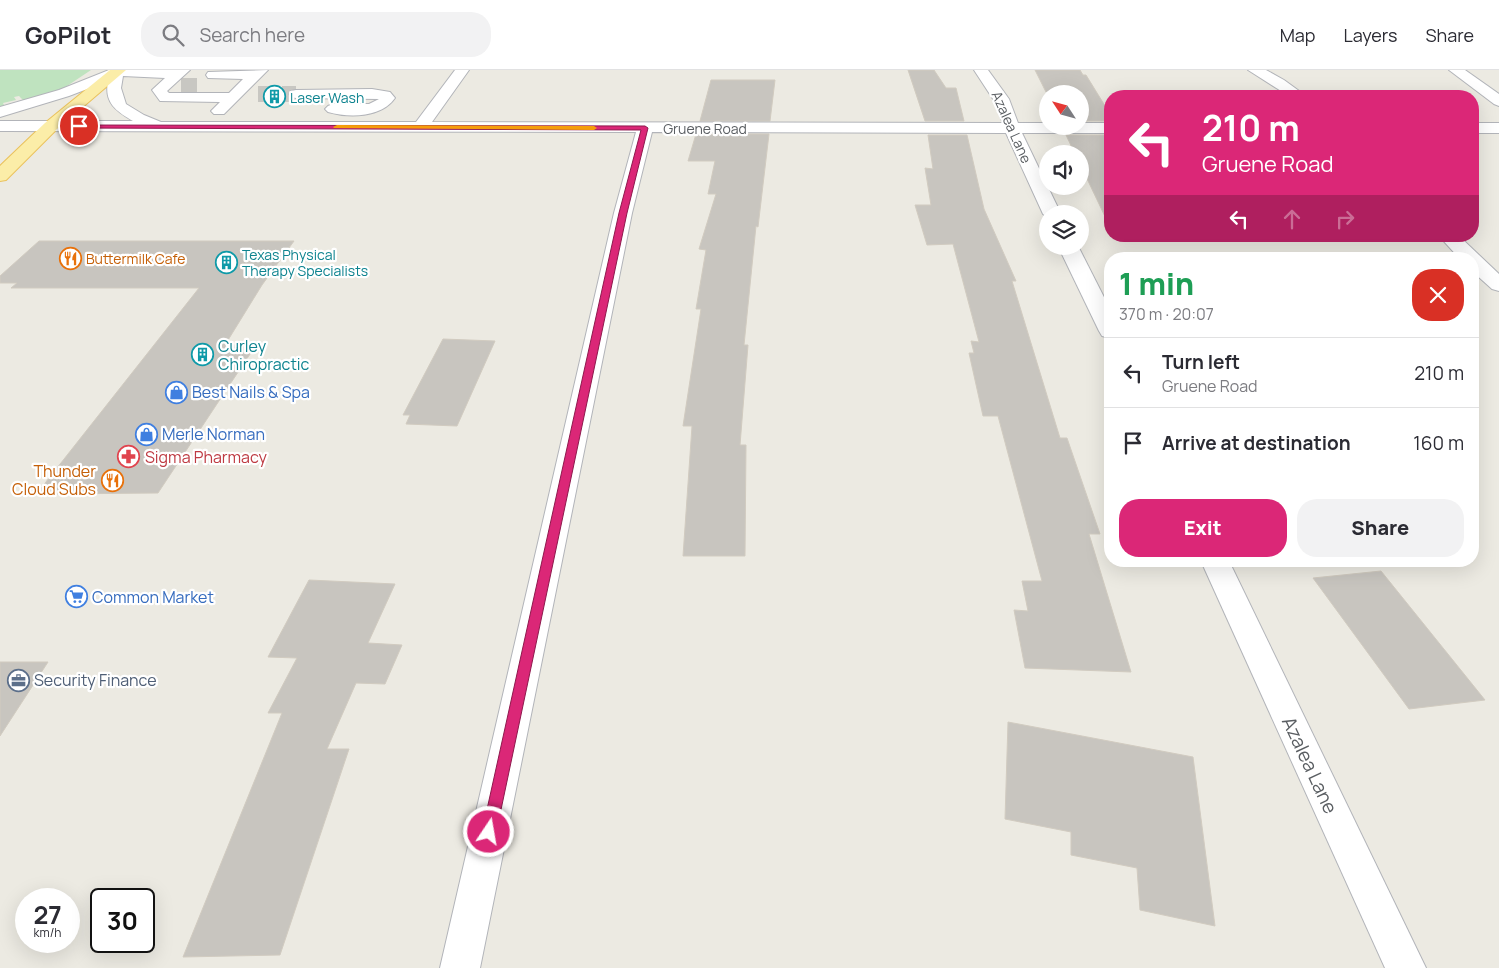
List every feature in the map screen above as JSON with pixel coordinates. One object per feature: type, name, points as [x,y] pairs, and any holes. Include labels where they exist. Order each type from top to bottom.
[{"type":"main road","points":[[0,176],[52,126],[118,71]]},
{"type":"street","points":[[420,127],[462,70]]},
{"type":"street","name":"Azalea Lane","points":[[981,70],[1001,99],[1024,157],[1048,205]]},
{"type":"street","points":[[1255,70],[1290,90]]},
{"type":"street","points":[[1456,70],[1499,101]]},
{"type":"street","points":[[118,71],[114,88],[117,102],[121,108],[148,121],[173,126]]},
{"type":"street","points":[[0,112],[64,93],[118,71],[180,83],[244,89]]},
{"type":"street","points":[[213,75],[258,94]]},
{"type":"street","points":[[180,83],[165,98],[244,89]]},
{"type":"street","points":[[203,126],[244,89]]},
{"type":"street","points":[[296,104],[372,93],[385,95],[387,98],[382,104],[368,108],[320,109]]},
{"type":"street","name":"Gruene Road","points":[[0,126],[1104,128]]},
{"type":"street","points":[[460,968],[623,213],[645,128]]},
{"type":"street","points":[[1479,128],[1499,128]]},
{"type":"street","points":[[1454,242],[1465,252]]},
{"type":"street","points":[[1072,255],[1104,319]]},
{"type":"street","points":[[1479,266],[1499,285]]},
{"type":"street","name":"Azalea Lane","points":[[1218,567],[1406,968]]},
{"type":"green space","points":[[0,70],[91,70],[61,90],[25,102],[19,96],[14,97],[16,100],[3,103],[5,107],[0,108]]},
{"type":"building","points":[[908,70],[934,70],[946,88],[956,88],[964,121],[925,121]]},
{"type":"building","points":[[1035,70],[1080,70],[1083,75],[1086,75],[1104,104],[1104,121],[1089,121],[1089,85],[1042,85]]},
{"type":"building","points":[[711,80],[775,80],[770,121],[700,121]]},
{"type":"building","points":[[696,134],[769,134],[758,227],[756,226],[744,345],[748,345],[740,445],[746,445],[745,556],[683,556],[692,426],[683,426],[701,309],[696,309],[706,250],[699,249],[716,194],[708,194],[715,161],[688,161]]},
{"type":"building","points":[[928,135],[967,135],[984,209],[1016,281],[1012,281],[1060,438],[1067,438],[1100,534],[1089,534],[1131,672],[1025,668],[1014,610],[1028,611],[1022,581],[1042,581],[998,416],[983,416],[969,353],[974,353],[971,341],[979,342],[953,244],[927,245],[915,205],[931,205],[925,168],[933,169]]},
{"type":"building","points":[[1066,135],[1104,135],[1104,214],[1089,183],[1089,145],[1071,145]]},
{"type":"building","points":[[39,241],[294,241],[262,285],[225,345],[256,345],[158,493],[49,494],[49,492],[38,492],[199,288],[11,288],[17,283],[0,283],[0,276]]},
{"type":"building","points":[[443,339],[495,341],[457,426],[406,424],[410,415],[403,415]]},
{"type":"building","points":[[1381,571],[1485,700],[1409,709],[1313,578]]},
{"type":"building","points":[[309,580],[395,584],[368,643],[402,645],[385,684],[356,683],[327,749],[349,749],[280,955],[183,957],[282,713],[268,713],[297,658],[268,657]]},
{"type":"building","name":"Security Finance","points":[[0,662],[48,662],[0,736]]},
{"type":"building","points":[[1008,722],[1193,757],[1215,926],[1140,910],[1137,868],[1071,855],[1071,832],[1005,819]]},
{"type":"tunnel","points":[[181,86],[201,86]]},
{"type":"tunnel","points":[[258,94],[296,94]]},
{"type":"slow traffic","points":[[337,127],[594,128]]},
{"type":"place","name":"Laser Wash","points":[[274,97]]},
{"type":"place","name":"Buttermilk Cafe","points":[[70,258]]},
{"type":"place","name":"Texas Physical Therapy Specialists","points":[[226,262]]},
{"type":"place","name":"Curley Chiropractic","points":[[202,355]]},
{"type":"place","name":"Best Nails & Spa","points":[[176,392]]},
{"type":"place","name":"Merle Norman","points":[[146,434]]},
{"type":"place","name":"Sigma Pharmacy","points":[[129,457]]},
{"type":"place","name":"Thunder Cloud Subs","points":[[112,480]]},
{"type":"place","name":"Common Market","points":[[76,597]]},
{"type":"place","name":"Security Finance","points":[[18,680]]},
{"type":"route","points":[[79,126],[645,128],[623,213],[489,832]]}]
